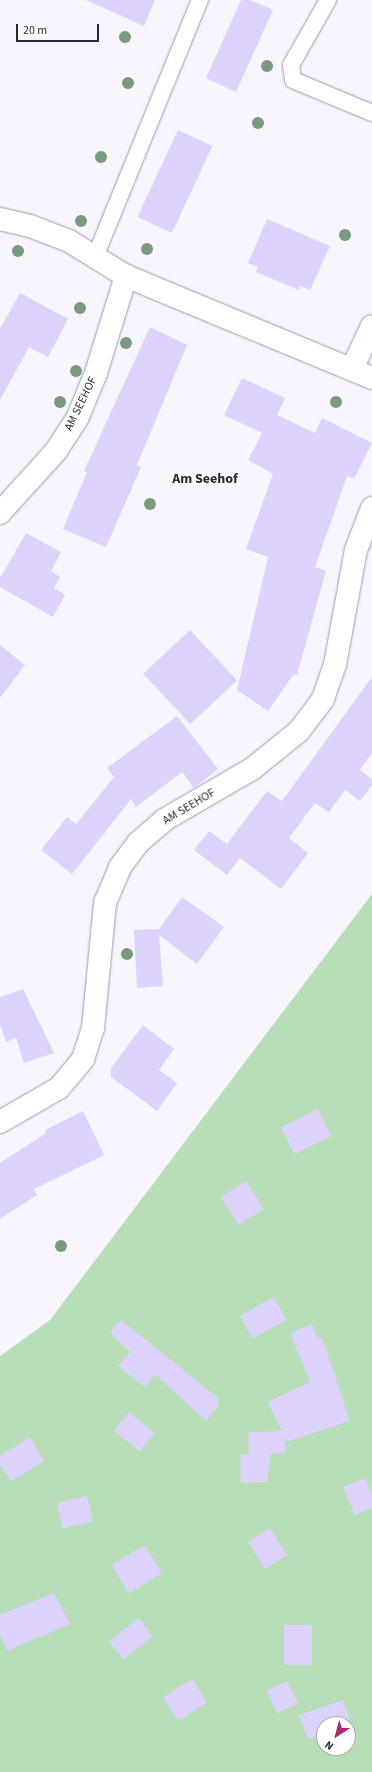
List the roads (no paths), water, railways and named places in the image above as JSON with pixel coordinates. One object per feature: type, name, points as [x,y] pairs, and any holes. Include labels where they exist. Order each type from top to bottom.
[{"type":"street","points":[[0,219],[30,226],[95,257],[126,276],[372,378]]},
{"type":"street","name":"AM SEEHOF","points":[[0,513],[56,451],[77,419],[96,373],[126,276]]},
{"type":"street","points":[[352,369],[372,326]]},
{"type":"street","name":"AM SEEHOF","points":[[0,1122],[59,1088],[83,1059],[93,1028],[106,903],[120,867],[139,842],[164,820],[252,769],[299,731],[323,699],[335,665],[356,550],[372,508]]},
{"type":"lane","points":[[95,257],[200,0]]},
{"type":"lane","points":[[328,0],[291,66],[293,80],[372,113]]},
{"type":"district","name":"Am Seehof","points":[[205,479]]}]
